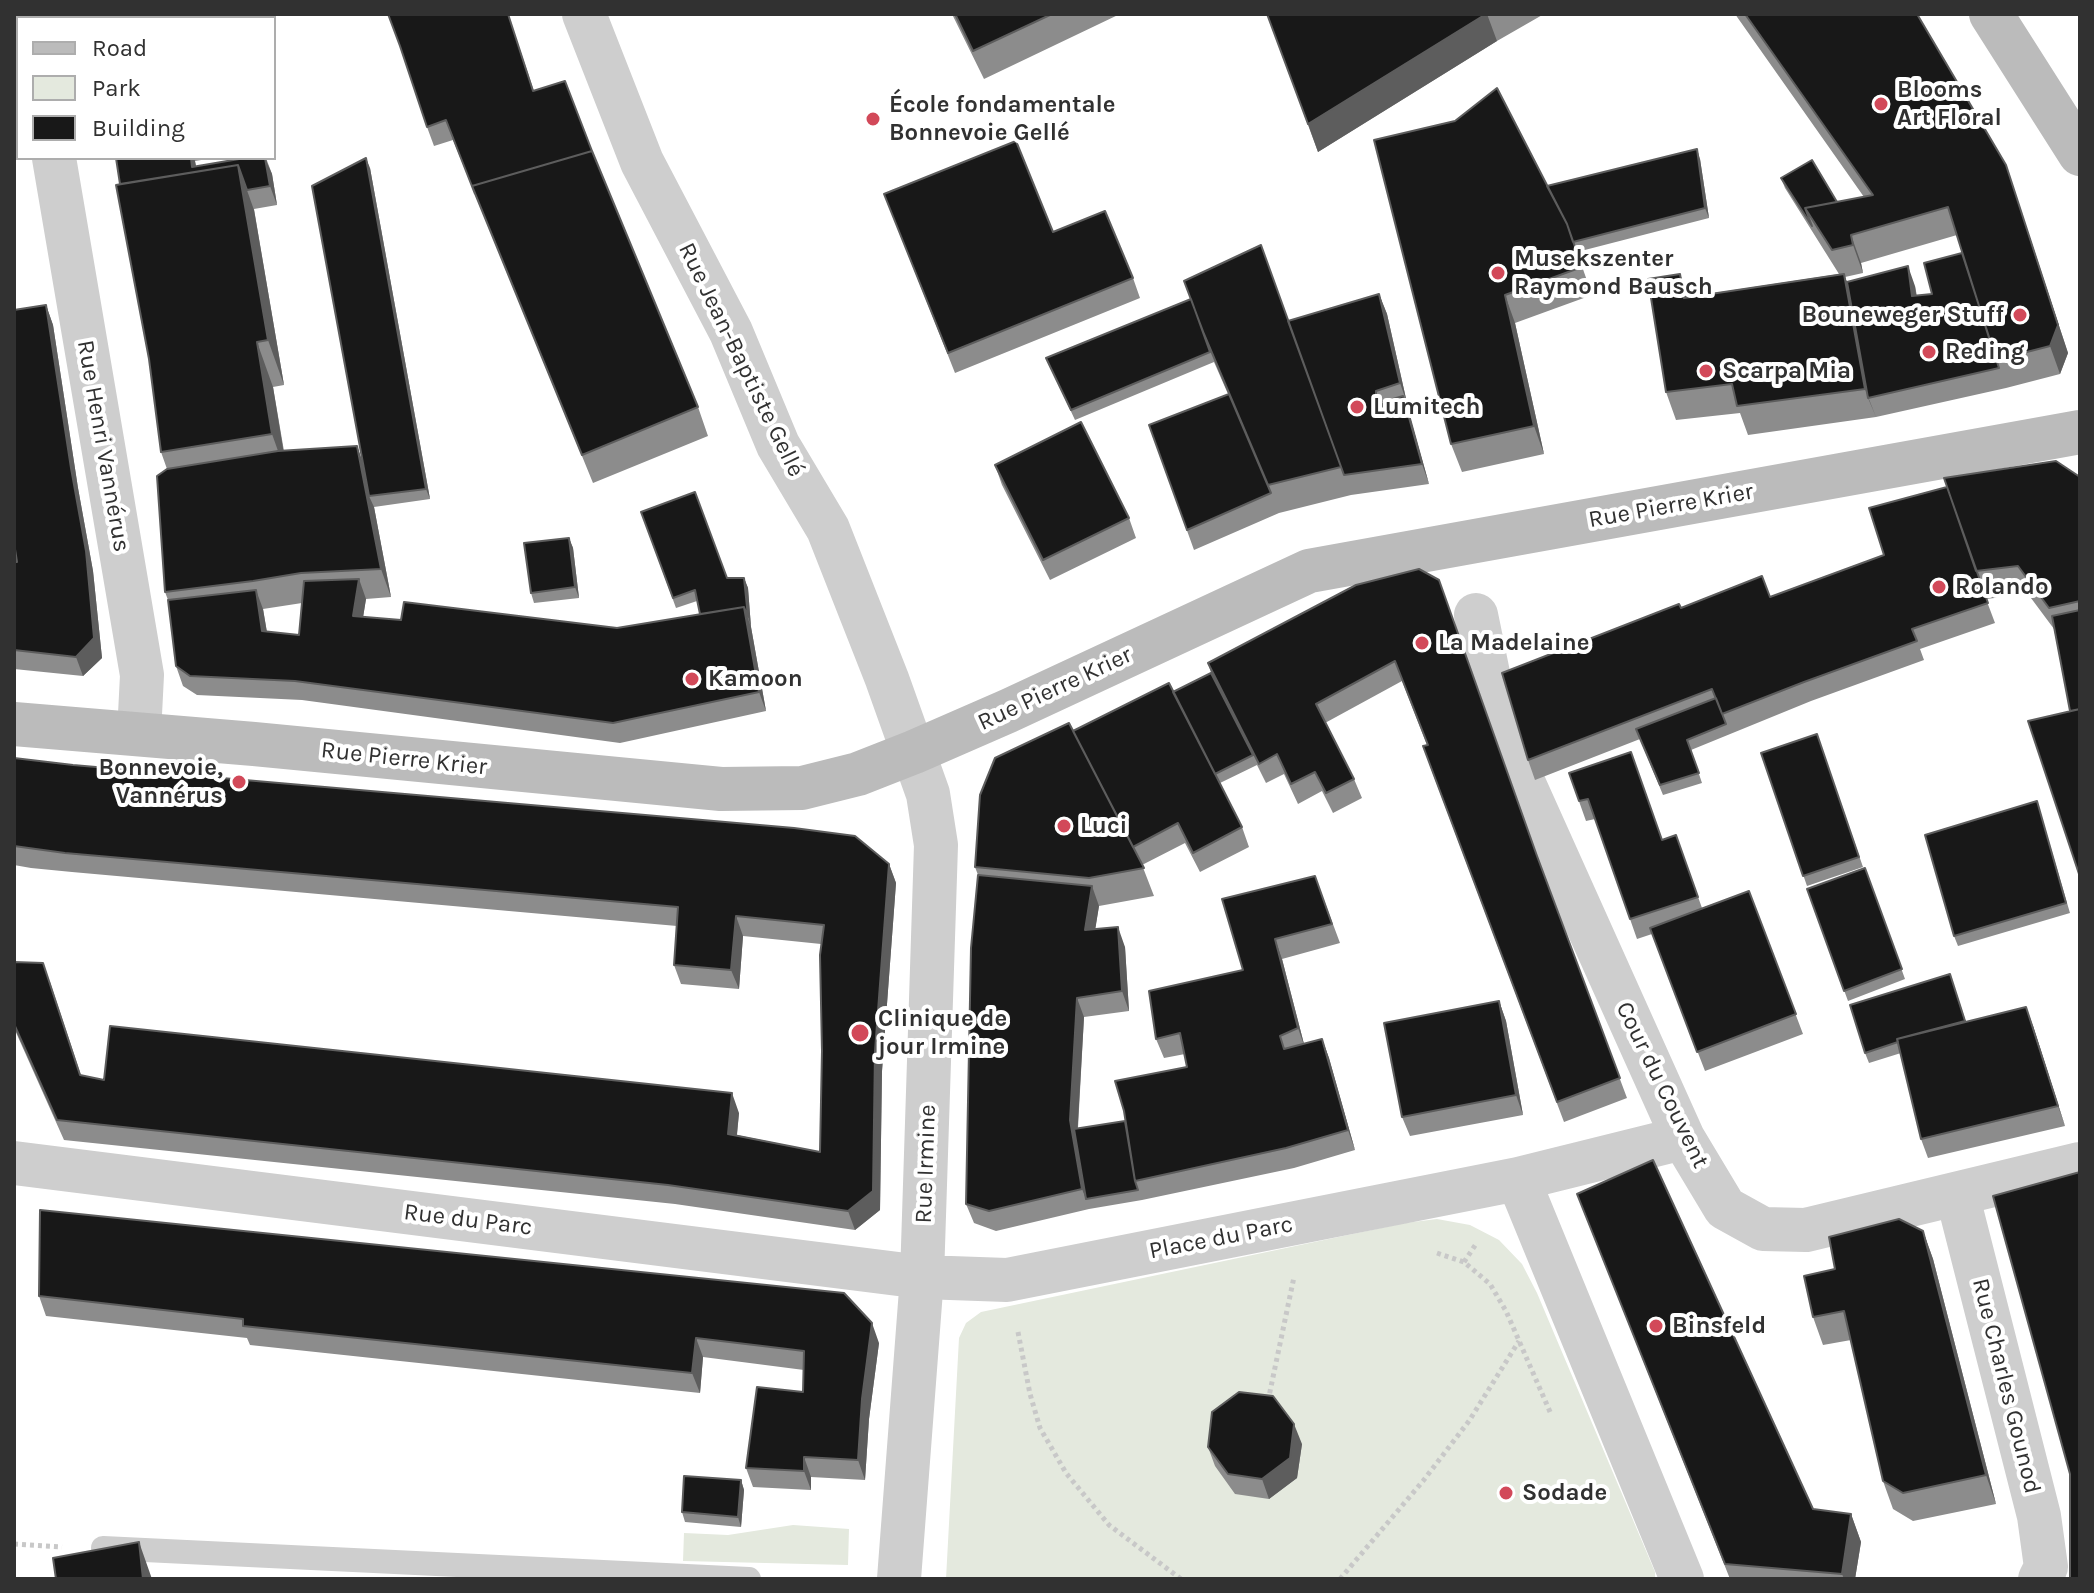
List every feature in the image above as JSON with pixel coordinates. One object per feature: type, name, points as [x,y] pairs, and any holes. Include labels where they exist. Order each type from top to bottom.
[{"type":"main road","points":[[1991,14],[2080,154]]},
{"type":"main road","name":"Rue Pierre Krier","points":[[14,724],[721,789],[802,788],[858,774],[914,752],[1309,571],[2080,432]]},
{"type":"street","name":"Rue Jean-Baptiste Gellé","points":[[584,14],[642,162],[731,332],[778,445],[828,529],[914,752]]},
{"type":"street","name":"Rue Henri Vannérus","points":[[54,160],[142,675],[139,734]]},
{"type":"street","name":"Cour du Couvent","points":[[1476,615],[1493,698],[1524,784],[1683,1138],[1725,1208],[1763,1229],[1806,1230],[2080,1164]]},
{"type":"street","name":"Rue Irmine","points":[[899,1579],[922,1277],[936,845],[928,794],[914,752]]},
{"type":"street","name":"Place du Parc","points":[[922,1277],[1007,1280],[1518,1179],[1683,1138]]},
{"type":"street","name":"Rue du Parc","points":[[14,1163],[922,1277]]},
{"type":"street","points":[[1518,1179],[1682,1579]]},
{"type":"street","name":"Rue Charles Gounod","points":[[1957,1194],[2039,1516],[2046,1567],[2040,1579]]},
{"type":"lane","points":[[103,1548],[749,1579]]},
{"type":"path","points":[[1435,1253],[1464,1262],[1490,1284],[1506,1311],[1556,1425]]},
{"type":"path","points":[[1266,1414],[1297,1264]]},
{"type":"path","points":[[1007,1280],[1040,1428],[1066,1473],[1109,1525],[1181,1579]]},
{"type":"path","points":[[1340,1579],[1460,1433],[1519,1341]]},
{"type":"path","points":[[14,1544],[53,1546]]},
{"type":"green space","points":[[1437,1219],[1470,1225],[1499,1240],[1522,1264],[1655,1572],[1655,1579],[946,1579],[959,1338],[966,1323],[981,1312],[1405,1223]]},
{"type":"green space","points":[[793,1525],[849,1529],[848,1565],[683,1561],[684,1533],[728,1535]]},
{"type":"building","points":[[91,14],[202,14],[202,16]]},
{"type":"building","points":[[388,14],[508,14],[533,91],[565,81],[592,151],[472,186],[475,194],[446,120],[427,127]]},
{"type":"building","points":[[955,14],[1052,14],[973,51]]},
{"type":"building","points":[[1267,14],[1486,14],[1308,124]]},
{"type":"building","name":"Blooms Art Floral","points":[[1745,14],[1917,14],[2006,165],[2058,325],[2050,346],[1996,360],[1948,207],[1851,235],[1853,245],[1832,250],[1805,208],[1873,195]]},
{"type":"building","name":"Musekszenter Raymond Bausch","points":[[1497,88],[1567,224],[1582,267],[1505,295],[1534,426],[1451,444],[1374,140],[1455,121]]},
{"type":"building","points":[[1016,141],[1053,232],[1105,211],[1133,278],[948,353],[884,194]]},
{"type":"building","points":[[1697,149],[1705,208],[1573,242],[1547,186]]},
{"type":"building","points":[[592,151],[698,407],[582,455],[472,186]]},
{"type":"building","points":[[366,158],[426,489],[369,496],[312,186]]},
{"type":"building","points":[[116,160],[191,160],[192,167],[233,160],[265,160],[270,186],[247,190],[238,165],[120,184]]},
{"type":"building","points":[[1812,160],[1837,202],[1805,208],[1812,226],[1781,178]]},
{"type":"building","points":[[238,165],[268,340],[257,342],[272,434],[161,452],[149,359],[116,185]]},
{"type":"building","points":[[1261,245],[1341,467],[1268,485],[1184,281]]},
{"type":"building","name":"Reding","points":[[1962,253],[1999,368],[1868,398],[1847,282],[1908,266],[1912,296],[1932,294],[1924,263]]},
{"type":"building","points":[[1680,274],[1684,298],[1844,274],[1865,389],[1737,406],[1732,384],[1666,392],[1648,279]]},
{"type":"building","name":"Lumitech","points":[[1379,294],[1400,383],[1376,391],[1376,404],[1403,396],[1422,464],[1344,475],[1288,321]]},
{"type":"building","points":[[1191,299],[1210,352],[1071,410],[1046,358]]},
{"type":"building","points":[[46,305],[86,551],[94,638],[76,657],[14,650],[14,562],[17,562],[14,543],[14,310]]},
{"type":"building","points":[[1229,394],[1271,493],[1187,530],[1149,425]]},
{"type":"building","points":[[1081,422],[1129,518],[1043,560],[995,465]]},
{"type":"building","points":[[357,446],[381,569],[301,573],[165,592],[157,476],[167,469],[278,451]]},
{"type":"building","points":[[2056,461],[2080,477],[2080,601],[2049,608],[2018,566],[1976,571],[1944,478]]},
{"type":"building","points":[[1947,487],[1988,603],[1912,629],[1917,641],[1722,714],[1712,689],[1528,760],[1502,673],[1679,604],[1681,608],[1762,576],[1770,597],[1884,555],[1869,508]]},
{"type":"building","points":[[695,492],[727,578],[744,578],[748,617],[744,607],[700,614],[695,590],[673,598],[641,512]]},
{"type":"building","points":[[569,538],[575,587],[531,593],[524,543]]},
{"type":"building","points":[[1419,569],[1439,580],[1620,1078],[1557,1102],[1423,746],[1428,745],[1395,661],[1316,704],[1354,779],[1326,793],[1315,772],[1291,784],[1277,754],[1259,764],[1208,663],[1356,585]]},
{"type":"building","points":[[359,579],[353,616],[401,620],[404,602],[617,628],[744,607],[759,692],[613,723],[295,681],[190,676],[176,666],[168,600],[256,590],[262,631],[299,635],[304,581]]},
{"type":"building","points":[[2080,610],[2080,709],[2070,711],[2052,616]]},
{"type":"building","points":[[1211,673],[1253,755],[1215,774],[1173,692]]},
{"type":"building","points":[[1169,683],[1242,827],[1193,853],[1178,823],[1133,847],[1073,731]]},
{"type":"building","points":[[1716,698],[1726,724],[1687,740],[1699,773],[1660,785],[1636,729]]},
{"type":"building","points":[[2080,709],[2080,877],[2028,721]]},
{"type":"building","points":[[1069,723],[1144,868],[1089,878],[975,867],[980,795],[995,758]]},
{"type":"building","points":[[1817,734],[1859,857],[1803,876],[1761,753]]},
{"type":"building","points":[[1631,752],[1662,840],[1676,835],[1698,897],[1630,919],[1588,799],[1579,801],[1569,773]]},
{"type":"building","points":[[14,758],[855,836],[889,864],[875,1051],[873,1191],[848,1211],[668,1185],[57,1120],[14,1024],[14,962],[43,963],[80,1075],[104,1080],[110,1026],[732,1093],[728,1134],[820,1152],[820,955],[824,925],[736,916],[731,970],[674,965],[678,907],[14,846]]},
{"type":"building","points":[[2037,801],[2066,903],[1954,936],[1925,835]]},
{"type":"building","points":[[1865,868],[1902,969],[1844,991],[1807,889]]},
{"type":"building","points":[[978,875],[1092,886],[1085,930],[1118,927],[1122,991],[1077,998],[1070,1120],[1082,1189],[989,1211],[966,1204],[971,948]]},
{"type":"building","points":[[1315,876],[1332,924],[1275,939],[1298,1028],[1280,1036],[1284,1049],[1322,1039],[1348,1130],[1286,1148],[1135,1181],[1124,1111],[1115,1081],[1187,1067],[1180,1033],[1156,1039],[1149,991],[1243,970],[1222,899]]},
{"type":"building","points":[[1749,891],[1796,1014],[1697,1052],[1650,928]]},
{"type":"building","points":[[1950,974],[1965,1021],[1897,1039],[1898,1042],[1865,1053],[1850,1005]]},
{"type":"building","points":[[1499,1001],[1516,1095],[1402,1117],[1384,1023]]},
{"type":"building","points":[[2026,1007],[2058,1106],[1921,1139],[1897,1039]]},
{"type":"building","points":[[1125,1121],[1138,1190],[1086,1199],[1074,1129]]},
{"type":"building","points":[[1653,1160],[1813,1509],[1851,1514],[1842,1574],[1725,1564],[1577,1194]]},
{"type":"building","points":[[2080,1172],[2080,1579],[2070,1579],[2070,1474],[1993,1196]]},
{"type":"building","points":[[40,1210],[844,1293],[872,1323],[858,1460],[804,1457],[804,1471],[746,1468],[757,1387],[803,1392],[804,1351],[696,1338],[692,1373],[243,1326],[243,1319],[39,1296]]},
{"type":"building","points":[[1899,1219],[1923,1231],[1986,1475],[1903,1493],[1883,1481],[1844,1311],[1813,1317],[1804,1276],[1835,1269],[1829,1237]]},
{"type":"building","points":[[1239,1392],[1273,1396],[1294,1424],[1290,1458],[1262,1479],[1228,1474],[1208,1447],[1212,1412]]},
{"type":"building","points":[[684,1476],[741,1480],[738,1517],[682,1512]]},
{"type":"building","points":[[139,1542],[143,1579],[56,1579],[53,1558]]},
{"type":"place","name":"Blooms Art Floral","points":[[1881,104]]},
{"type":"place","name":"École fondamentale Bonnevoie Gellé","points":[[873,119]]},
{"type":"place","name":"Musekszenter Raymond Bausch","points":[[1498,273]]},
{"type":"place","name":"Bouneweger Stuff","points":[[2020,315]]},
{"type":"place","name":"Reding","points":[[1929,352]]},
{"type":"place","name":"Scarpa Mia","points":[[1706,371]]},
{"type":"place","name":"Lumitech","points":[[1357,407]]},
{"type":"place","name":"Rolando","points":[[1939,587]]},
{"type":"place","name":"La Madelaine","points":[[1422,643]]},
{"type":"place","name":"Kamoon","points":[[692,679]]},
{"type":"place","name":"Bonnevoie, Vannérus","points":[[239,782]]},
{"type":"place","name":"Luci","points":[[1064,826]]},
{"type":"place","name":"Clinique de jour Irmine","points":[[860,1033]]},
{"type":"place","name":"Binsfeld","points":[[1656,1326]]},
{"type":"place","name":"Sodade","points":[[1506,1493]]}]
